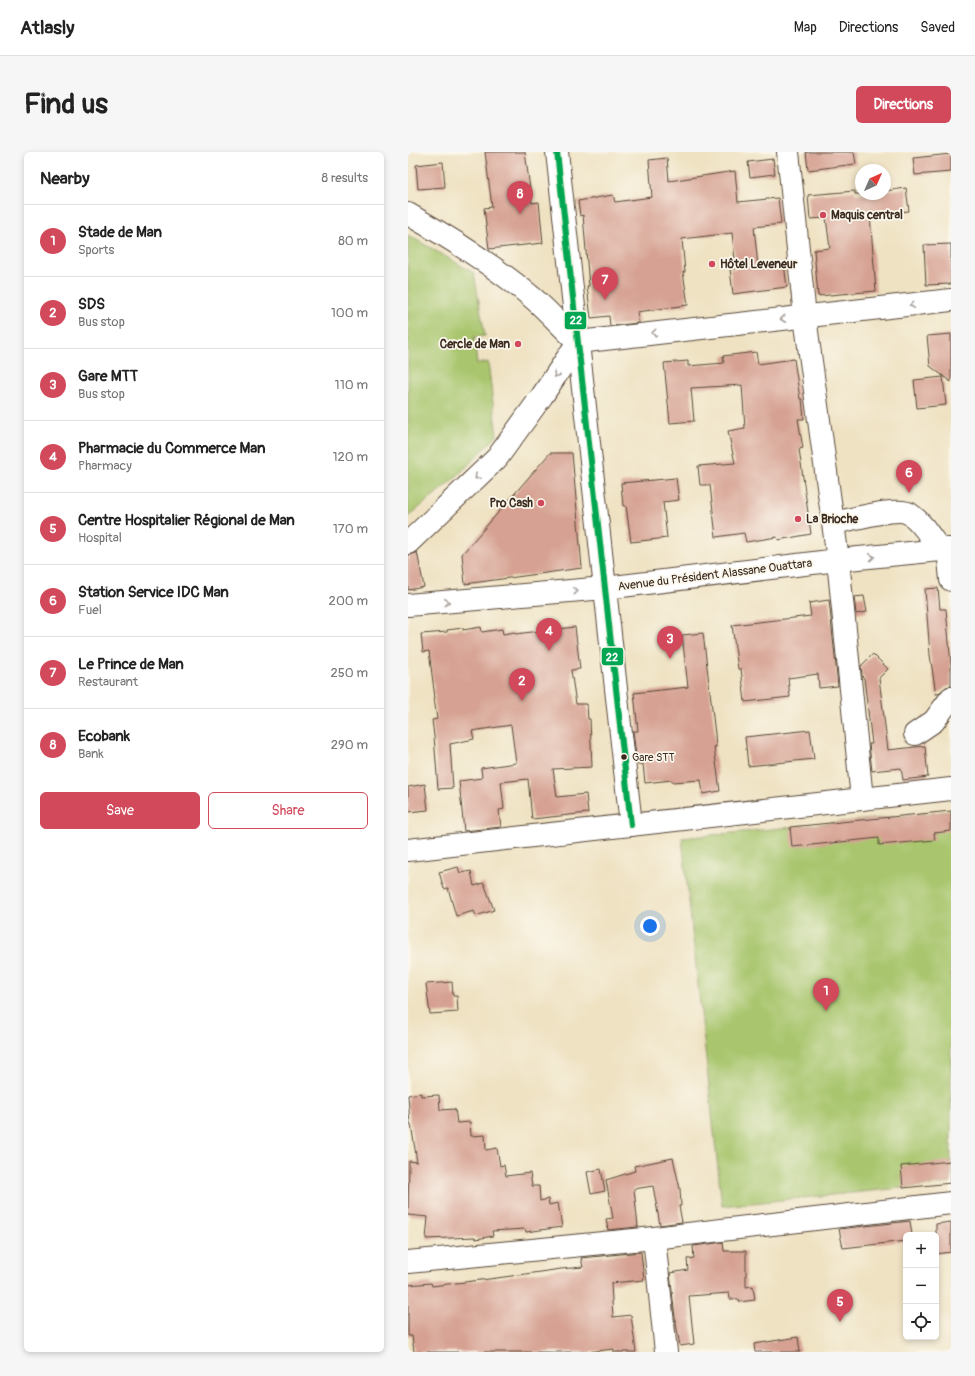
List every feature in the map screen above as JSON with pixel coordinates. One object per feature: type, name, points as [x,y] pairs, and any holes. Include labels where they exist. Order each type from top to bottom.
[{"type":"street","points":[[557,152],[631,825]]},
{"type":"street","points":[[788,152],[805,317],[834,523],[862,799]]},
{"type":"street","points":[[408,214],[455,240],[497,270],[535,300],[578,342]]},
{"type":"street","points":[[578,342],[951,300]]},
{"type":"street","points":[[408,543],[497,458],[542,396],[578,342]]},
{"type":"street","points":[[834,523],[892,512],[909,513],[946,549],[951,580]]},
{"type":"street","name":"Avenue du Président Alassane Ouattara","points":[[408,606],[605,588],[838,560],[946,549]]},
{"type":"street","points":[[916,734],[934,721],[951,698]]},
{"type":"street","points":[[408,850],[951,789]]},
{"type":"street","points":[[408,1262],[654,1238],[951,1203]]},
{"type":"street","points":[[654,1238],[666,1352]]},
{"type":"green space","points":[[408,235],[474,273],[485,336],[474,337],[477,364],[488,362],[497,436],[458,475],[408,517]]},
{"type":"green space","points":[[951,811],[951,1183],[722,1206],[682,838]]},
{"type":"building","points":[[485,152],[525,152],[532,203],[539,202],[543,243],[489,249],[484,208],[492,207]]},
{"type":"building","points":[[806,152],[854,152],[856,164],[808,170]]},
{"type":"building","points":[[951,154],[951,172],[915,175],[913,158]]},
{"type":"building","points":[[667,158],[669,181],[735,171],[738,202],[778,198],[781,224],[754,227],[758,266],[784,263],[787,287],[733,294],[730,269],[736,269],[732,233],[682,239],[685,272],[683,272],[688,305],[637,312],[639,323],[610,326],[609,316],[591,318],[587,286],[589,286],[583,215],[580,216],[578,201],[613,195],[615,202],[652,197],[649,160]]},
{"type":"building","points":[[773,159],[775,174],[750,177],[748,162]]},
{"type":"building","points":[[443,162],[445,187],[418,189],[416,165]]},
{"type":"building","points":[[906,188],[909,211],[870,215],[876,291],[818,296],[814,250],[830,248],[826,218],[810,219],[808,195],[855,191],[855,200],[891,200],[891,190]]},
{"type":"building","points":[[951,244],[951,284],[926,285],[924,245]]},
{"type":"building","points":[[951,334],[951,382],[930,366],[927,336]]},
{"type":"building","points":[[756,352],[758,364],[794,359],[800,399],[802,399],[804,419],[798,419],[803,448],[799,449],[811,534],[778,540],[777,537],[746,542],[744,533],[716,537],[710,485],[700,485],[698,466],[735,463],[728,431],[745,428],[742,385],[691,388],[694,421],[670,423],[664,363],[688,361],[688,366],[724,363],[723,356]]},
{"type":"building","points":[[943,377],[946,405],[917,408],[914,380]]},
{"type":"building","name":"Pro Cash","points":[[550,453],[572,453],[582,568],[465,584],[462,554]]},
{"type":"building","points":[[676,478],[679,500],[663,502],[667,538],[631,542],[626,506],[623,506],[621,483]]},
{"type":"building","points":[[417,552],[424,587],[408,590],[408,555]]},
{"type":"building","points":[[938,588],[940,609],[946,609],[951,665],[951,686],[946,687],[936,694],[930,655],[925,589]]},
{"type":"building","points":[[864,596],[867,612],[856,614],[854,597]]},
{"type":"building","points":[[829,600],[838,686],[819,688],[818,674],[788,678],[790,697],[745,702],[741,669],[738,669],[732,625],[811,616],[809,603]]},
{"type":"building","points":[[481,627],[482,632],[502,629],[503,634],[515,632],[515,634],[575,627],[580,669],[571,670],[576,704],[587,704],[588,719],[590,719],[592,767],[553,769],[557,797],[586,794],[588,813],[532,819],[528,779],[501,782],[504,809],[499,810],[501,827],[464,831],[459,781],[482,778],[481,768],[516,763],[511,725],[472,731],[474,739],[450,744],[453,788],[438,789],[432,720],[437,719],[435,698],[429,651],[423,652],[421,634]]},
{"type":"building","points":[[703,633],[715,734],[716,747],[714,747],[720,791],[703,794],[701,780],[672,782],[672,780],[645,783],[643,764],[637,764],[633,731],[638,731],[634,693],[688,687],[682,635]]},
{"type":"building","points":[[873,654],[888,669],[879,678],[888,750],[925,746],[928,777],[903,780],[901,768],[872,771],[869,744],[872,744],[864,678],[862,676],[861,666]]},
{"type":"building","points":[[810,730],[814,759],[748,766],[745,737]]},
{"type":"building","points":[[425,784],[428,810],[408,812],[408,787]]},
{"type":"building","points":[[951,811],[951,831],[934,833],[935,840],[879,845],[879,838],[792,847],[790,827]]},
{"type":"building","points":[[458,867],[460,873],[471,871],[474,886],[484,883],[494,910],[476,916],[474,911],[456,916],[448,888],[444,889],[439,872]]},
{"type":"building","points":[[452,982],[453,996],[457,996],[458,1012],[430,1014],[426,984]]},
{"type":"building","points":[[421,1093],[421,1096],[439,1095],[440,1110],[455,1109],[457,1123],[470,1122],[471,1136],[485,1135],[486,1150],[497,1148],[500,1166],[504,1165],[506,1176],[530,1173],[532,1186],[539,1186],[540,1201],[548,1199],[549,1205],[558,1203],[562,1227],[526,1232],[525,1229],[492,1231],[493,1236],[476,1239],[475,1237],[426,1239],[428,1217],[408,1215],[409,1161],[417,1162],[410,1124],[408,1095]]},
{"type":"building","points":[[673,1158],[680,1189],[681,1206],[679,1206],[682,1222],[660,1225],[653,1186],[634,1189],[638,1227],[608,1230],[606,1219],[613,1218],[606,1180],[635,1171],[634,1166]]},
{"type":"building","points":[[951,1161],[951,1183],[903,1188],[901,1166]]},
{"type":"building","points":[[601,1169],[605,1191],[591,1194],[587,1172]]},
{"type":"building","points":[[910,1221],[912,1232],[903,1232],[903,1241],[843,1248],[839,1229]]},
{"type":"building","points":[[951,1222],[951,1252],[939,1254],[939,1232],[936,1232],[936,1224]]},
{"type":"building","points":[[723,1242],[724,1251],[746,1251],[746,1287],[753,1286],[755,1300],[739,1302],[739,1299],[730,1299],[729,1293],[689,1296],[694,1344],[680,1346],[670,1273],[688,1270],[687,1259],[694,1258],[693,1246]]},
{"type":"building","points":[[641,1252],[644,1280],[611,1283],[613,1317],[631,1315],[636,1352],[614,1352],[614,1349],[587,1352],[414,1352],[412,1336],[408,1336],[408,1285],[431,1283],[432,1286],[583,1267],[581,1258]]},
{"type":"building","points":[[798,1337],[800,1352],[755,1352],[754,1344]]},
{"type":"transit line","name":"22","points":[[557,152],[631,825]]},
{"type":"place","name":"Ecobank","points":[[520,214]]},
{"type":"place","name":"Maquis central","points":[[823,215]]},
{"type":"place","name":"Hôtel Leveneur","points":[[712,264]]},
{"type":"place","name":"Le Prince de Man","points":[[605,300]]},
{"type":"place","name":"Cercle de Man","points":[[518,344]]},
{"type":"place","name":"Station Service IDC Man","points":[[909,493]]},
{"type":"place","name":"Pro Cash","points":[[541,503]]},
{"type":"place","name":"La Brioche","points":[[798,519]]},
{"type":"place","name":"Pharmacie du Commerce Man","points":[[549,651]]},
{"type":"place","name":"Gare MTT","points":[[670,659]]},
{"type":"place","name":"SDS","points":[[522,701]]},
{"type":"place","name":"Gare STT","points":[[624,757]]},
{"type":"place","name":"Stade de Man","points":[[826,1011]]},
{"type":"place","name":"Centre Hospitalier Régional de Man","points":[[840,1322]]}]
